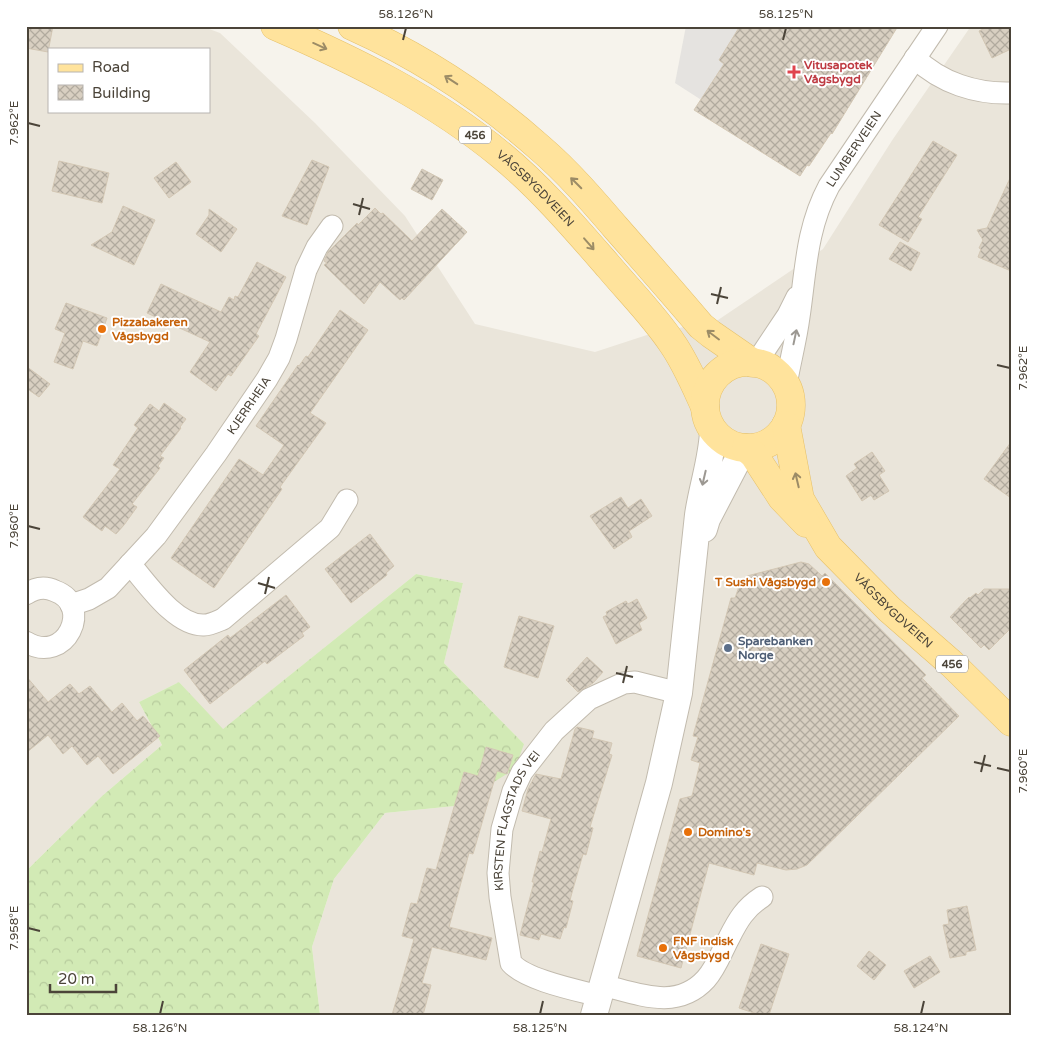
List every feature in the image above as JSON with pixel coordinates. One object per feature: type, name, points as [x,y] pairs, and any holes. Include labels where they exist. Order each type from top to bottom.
[{"type":"main road","name":"VÅGSBYGDVEIEN","points":[[275,26],[361,65],[417,96],[461,124],[502,156],[553,204],[663,330],[684,362],[709,419]]},
{"type":"main road","name":"456","points":[[352,26],[409,55],[451,80],[498,112],[541,148],[581,188],[701,326],[755,363],[774,371],[786,385],[790,395],[790,416],[786,426]]},
{"type":"main road","points":[[709,419],[706,394],[711,383],[719,374],[735,365],[755,363]]},
{"type":"main road","name":"456","points":[[709,419],[727,443],[745,448]]},
{"type":"main road","name":"VÅGSBYGDVEIEN","points":[[786,426],[800,499],[828,547],[889,609],[952,664],[1011,722]]},
{"type":"main road","points":[[745,448],[762,446],[769,443],[786,426]]},
{"type":"main road","name":"VÅGSBYGDVEIEN","points":[[745,448],[754,456],[782,498],[823,540]]},
{"type":"street","name":"LUMBERVEIEN","points":[[786,385],[799,318],[811,230],[823,199],[937,26]]},
{"type":"street","points":[[915,58],[933,74],[947,81],[982,91],[1011,93]]},
{"type":"street","name":"KJERRHEIA","points":[[71,605],[89,599],[108,588],[156,536],[216,454],[267,379],[278,358],[286,339],[306,270],[317,247],[332,226]]},
{"type":"street","name":"LUMBERVEIEN","points":[[755,363],[788,315],[803,285]]},
{"type":"street","points":[[599,998],[663,765],[679,693],[701,493],[713,442],[709,419]]},
{"type":"street","points":[[694,558],[707,519],[745,448]]},
{"type":"street","points":[[130,564],[172,611],[187,621],[204,625],[223,619],[330,528],[347,500]]},
{"type":"street","points":[[26,594],[41,588],[50,588],[66,598],[74,614],[73,625],[69,634],[62,642],[43,648],[26,642]]},
{"type":"street","name":"KIRSTEN FLAGSTADS VEI","points":[[679,693],[635,682],[624,683],[589,699],[554,731],[522,772],[513,791],[502,829],[498,873],[511,963],[518,970],[537,978],[599,998],[671,998],[691,992],[708,978],[738,920],[749,905],[762,897]]},
{"type":"shaded area","points":[[26,26],[201,26],[220,33],[315,123],[405,216],[475,324],[595,352],[650,334],[718,320],[823,249],[893,139],[971,26],[1011,26],[1011,1015],[320,1015],[312,947],[334,879],[385,813],[455,806],[524,744],[444,663],[463,583],[416,574],[222,730],[179,682],[139,702],[162,745],[102,796],[26,871]]},
{"type":"shaded area","points":[[686,26],[748,26],[703,101],[675,83]]},
{"type":"green space","points":[[416,574],[463,583],[444,663],[524,744],[515,769],[455,806],[385,813],[334,879],[312,947],[320,1015],[26,1015],[26,871],[102,796],[162,745],[139,702],[179,682],[223,729]]},
{"type":"building","points":[[30,26],[53,26],[48,52],[26,48]]},
{"type":"building","points":[[740,26],[898,26],[832,134],[800,176],[694,110],[724,64],[719,60]]},
{"type":"building","points":[[989,26],[1011,26],[1011,49],[992,58],[979,31]]},
{"type":"building","points":[[933,141],[957,155],[918,217],[922,219],[908,242],[879,225]]},
{"type":"building","points":[[312,160],[329,167],[307,225],[282,216]]},
{"type":"building","points":[[59,161],[109,173],[102,203],[52,191]]},
{"type":"building","points":[[176,162],[191,182],[169,198],[154,178]]},
{"type":"building","points":[[422,169],[443,180],[432,200],[411,189]]},
{"type":"building","points":[[1011,176],[1011,271],[978,257],[981,249],[979,248],[983,240],[977,230],[987,228]]},
{"type":"building","points":[[123,206],[155,220],[134,265],[91,245],[112,232]]},
{"type":"building","points":[[375,208],[381,214],[383,213],[412,241],[442,209],[467,232],[404,300],[402,298],[400,300],[380,282],[364,304],[324,265],[327,263],[324,261],[328,252]]},
{"type":"building","points":[[209,209],[237,229],[221,252],[196,234],[209,215]]},
{"type":"building","points":[[900,242],[920,253],[911,271],[889,259]]},
{"type":"building","points":[[257,262],[286,277],[256,334],[259,336],[231,376],[228,374],[216,391],[190,372],[210,342],[147,313],[161,284],[221,312],[229,297],[234,300],[235,296],[238,297]]},
{"type":"building","points":[[66,303],[107,318],[97,346],[83,341],[73,369],[54,362],[65,333],[55,329]]},
{"type":"building","points":[[340,310],[368,330],[310,413],[326,423],[280,487],[282,489],[214,588],[171,558],[239,459],[263,475],[284,445],[256,426],[298,365],[306,356],[308,357]]},
{"type":"building","points":[[26,366],[50,384],[39,397],[26,388]]},
{"type":"building","points":[[164,403],[186,419],[160,456],[164,458],[158,466],[160,468],[132,504],[137,507],[124,525],[116,534],[105,526],[102,531],[83,517],[120,469],[113,465],[138,428],[134,425],[150,404],[159,411]]},
{"type":"building","points":[[1011,442],[1011,498],[984,479]]},
{"type":"building","points":[[872,452],[885,471],[879,475],[889,491],[874,500],[871,495],[862,501],[846,476],[857,468],[854,464]]},
{"type":"building","points":[[621,497],[628,508],[641,499],[652,516],[629,531],[632,537],[614,549],[590,516]]},
{"type":"building","points":[[370,534],[394,566],[386,573],[387,575],[351,603],[325,569]]},
{"type":"building","points":[[801,562],[809,564],[822,576],[825,573],[926,675],[922,678],[959,716],[807,865],[797,869],[786,870],[757,863],[754,875],[709,863],[681,968],[637,956],[680,799],[692,796],[700,763],[691,760],[698,737],[693,736],[731,598],[735,598],[741,581],[747,576]]},
{"type":"building","points":[[984,589],[1011,589],[1011,628],[989,650],[984,645],[981,648],[950,617],[969,597],[976,593],[978,595]]},
{"type":"building","points":[[286,595],[310,627],[302,633],[304,636],[267,664],[265,661],[210,704],[184,670],[228,635],[230,638]]},
{"type":"building","points":[[637,599],[647,618],[639,623],[642,630],[616,644],[603,617],[607,615],[606,612],[626,601],[628,604]]},
{"type":"building","points":[[519,616],[554,626],[538,678],[504,667]]},
{"type":"building","points":[[587,657],[603,672],[593,683],[578,692],[566,680]]},
{"type":"building","points":[[26,676],[48,702],[70,684],[79,694],[90,686],[112,712],[122,703],[137,721],[143,716],[160,736],[113,774],[98,756],[87,765],[72,746],[63,754],[48,735],[26,753]]},
{"type":"building","points":[[577,727],[594,731],[592,738],[612,743],[609,754],[612,755],[590,827],[593,828],[586,855],[583,854],[570,900],[573,901],[566,928],[564,927],[560,939],[541,934],[539,940],[520,935],[540,851],[542,852],[551,819],[522,811],[528,789],[536,774],[561,779]]},
{"type":"building","points":[[486,747],[513,755],[507,774],[497,771],[473,854],[469,853],[449,927],[492,938],[486,960],[432,947],[422,983],[431,985],[423,1015],[392,1015],[414,939],[402,936],[411,903],[417,904],[427,868],[436,870],[464,772],[478,776]]},
{"type":"building","points":[[967,906],[976,950],[966,952],[966,955],[950,958],[943,925],[949,924],[947,910]]},
{"type":"building","points":[[761,944],[789,954],[769,1015],[760,1015],[739,1008]]},
{"type":"building","points":[[869,951],[886,965],[874,980],[857,966]]},
{"type":"building","points":[[930,956],[940,972],[914,988],[904,971]]},
{"type":"place","name":"Vitusapotek Vågsbygd","points":[[794,72]]},
{"type":"place","name":"Pizzabakeren Vågsbygd","points":[[102,329]]},
{"type":"place","name":"T Sushi Vågsbygd","points":[[826,582]]},
{"type":"place","name":"Sparebanken Norge","points":[[728,648]]},
{"type":"place","name":"Domino's","points":[[688,832]]},
{"type":"place","name":"FNF indisk Vågsbygd","points":[[663,948]]}]
